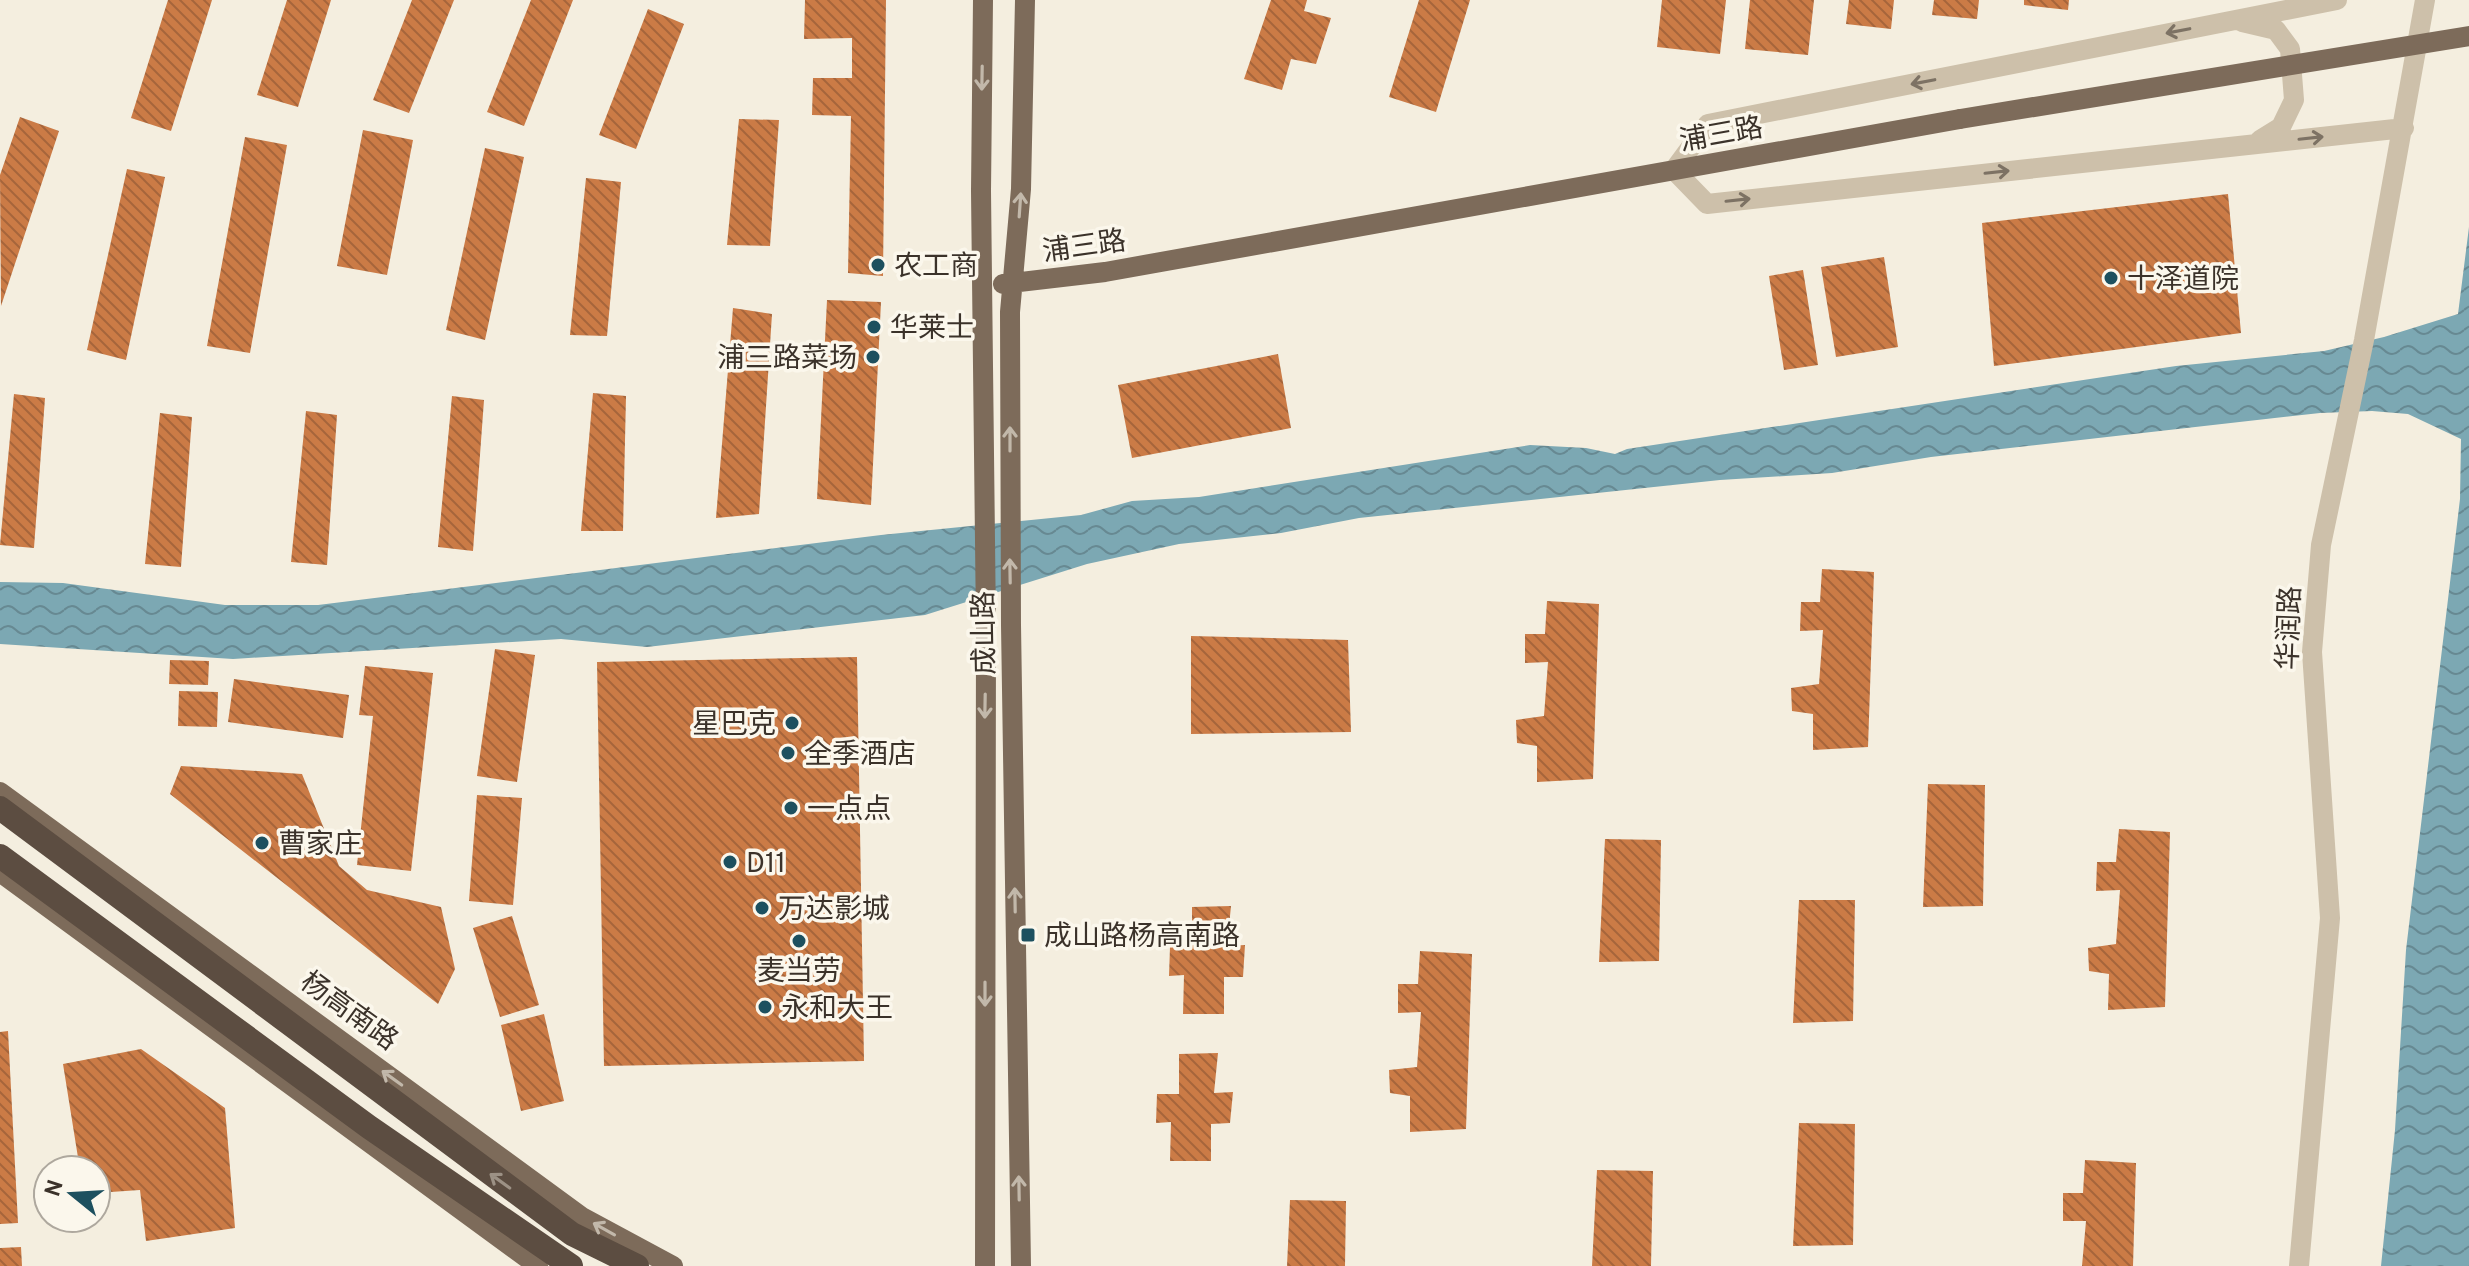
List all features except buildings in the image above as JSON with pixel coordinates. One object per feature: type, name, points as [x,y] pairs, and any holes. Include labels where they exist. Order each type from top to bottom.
[{"type":"highway","name":"杨高南路","points":[[0,808],[572,1234],[637,1266]]},
{"type":"highway","points":[[0,856],[369,1127],[571,1266]]},
{"type":"main road","name":"成山路","points":[[983,0],[985,1266]]},
{"type":"main road","name":"成山路","points":[[1021,1266],[1009,517],[1010,312],[1021,189],[1025,0]]},
{"type":"main road","name":"浦三路","points":[[983,286],[1105,272],[1960,119],[2469,36]]},
{"type":"main road","name":"杨高南路","points":[[0,792],[582,1217],[673,1266]]},
{"type":"main road","points":[[0,872],[538,1266]]},
{"type":"street","points":[[2337,0],[1708,124],[1674,170],[1707,204],[2404,128]]},
{"type":"street","name":"华润路","points":[[2299,1266],[2330,918],[2312,652],[2321,545],[2364,340],[2425,0]]},
{"type":"street","points":[[2234,20],[2276,30],[2290,49],[2294,100],[2281,127],[2253,144]]},
{"type":"water","points":[[2469,227],[2469,1266],[2381,1266],[2395,1130],[2406,950],[2460,499],[2461,439],[2408,414],[2372,411],[2320,413],[1931,457],[1832,473],[1720,480],[1359,518],[1281,533],[1179,544],[1087,564],[925,615],[647,647],[561,639],[233,659],[0,644],[0,582],[63,583],[225,605],[318,605],[881,535],[1081,515],[1132,501],[1199,497],[1530,445],[1586,448],[1615,454],[1627,449],[2176,366],[2324,351],[2384,337],[2458,314]]},
{"type":"place","name":"农工商","points":[[878,265]]},
{"type":"place","name":"十泽道院","points":[[2111,278]]},
{"type":"place","name":"华莱士","points":[[874,327]]},
{"type":"place","name":"浦三路菜场","points":[[873,357]]},
{"type":"place","name":"星巴克","points":[[792,723]]},
{"type":"place","name":"全季酒店","points":[[788,753]]},
{"type":"place","name":"一点点","points":[[791,808]]},
{"type":"place","name":"曹家庄","points":[[262,843]]},
{"type":"place","name":"D11","points":[[730,862]]},
{"type":"place","name":"万达影城","points":[[762,908]]},
{"type":"place","name":"成山路杨高南路","points":[[1028,935]]},
{"type":"place","name":"麦当劳","points":[[799,941]]},
{"type":"place","name":"永和大王","points":[[765,1007]]}]
